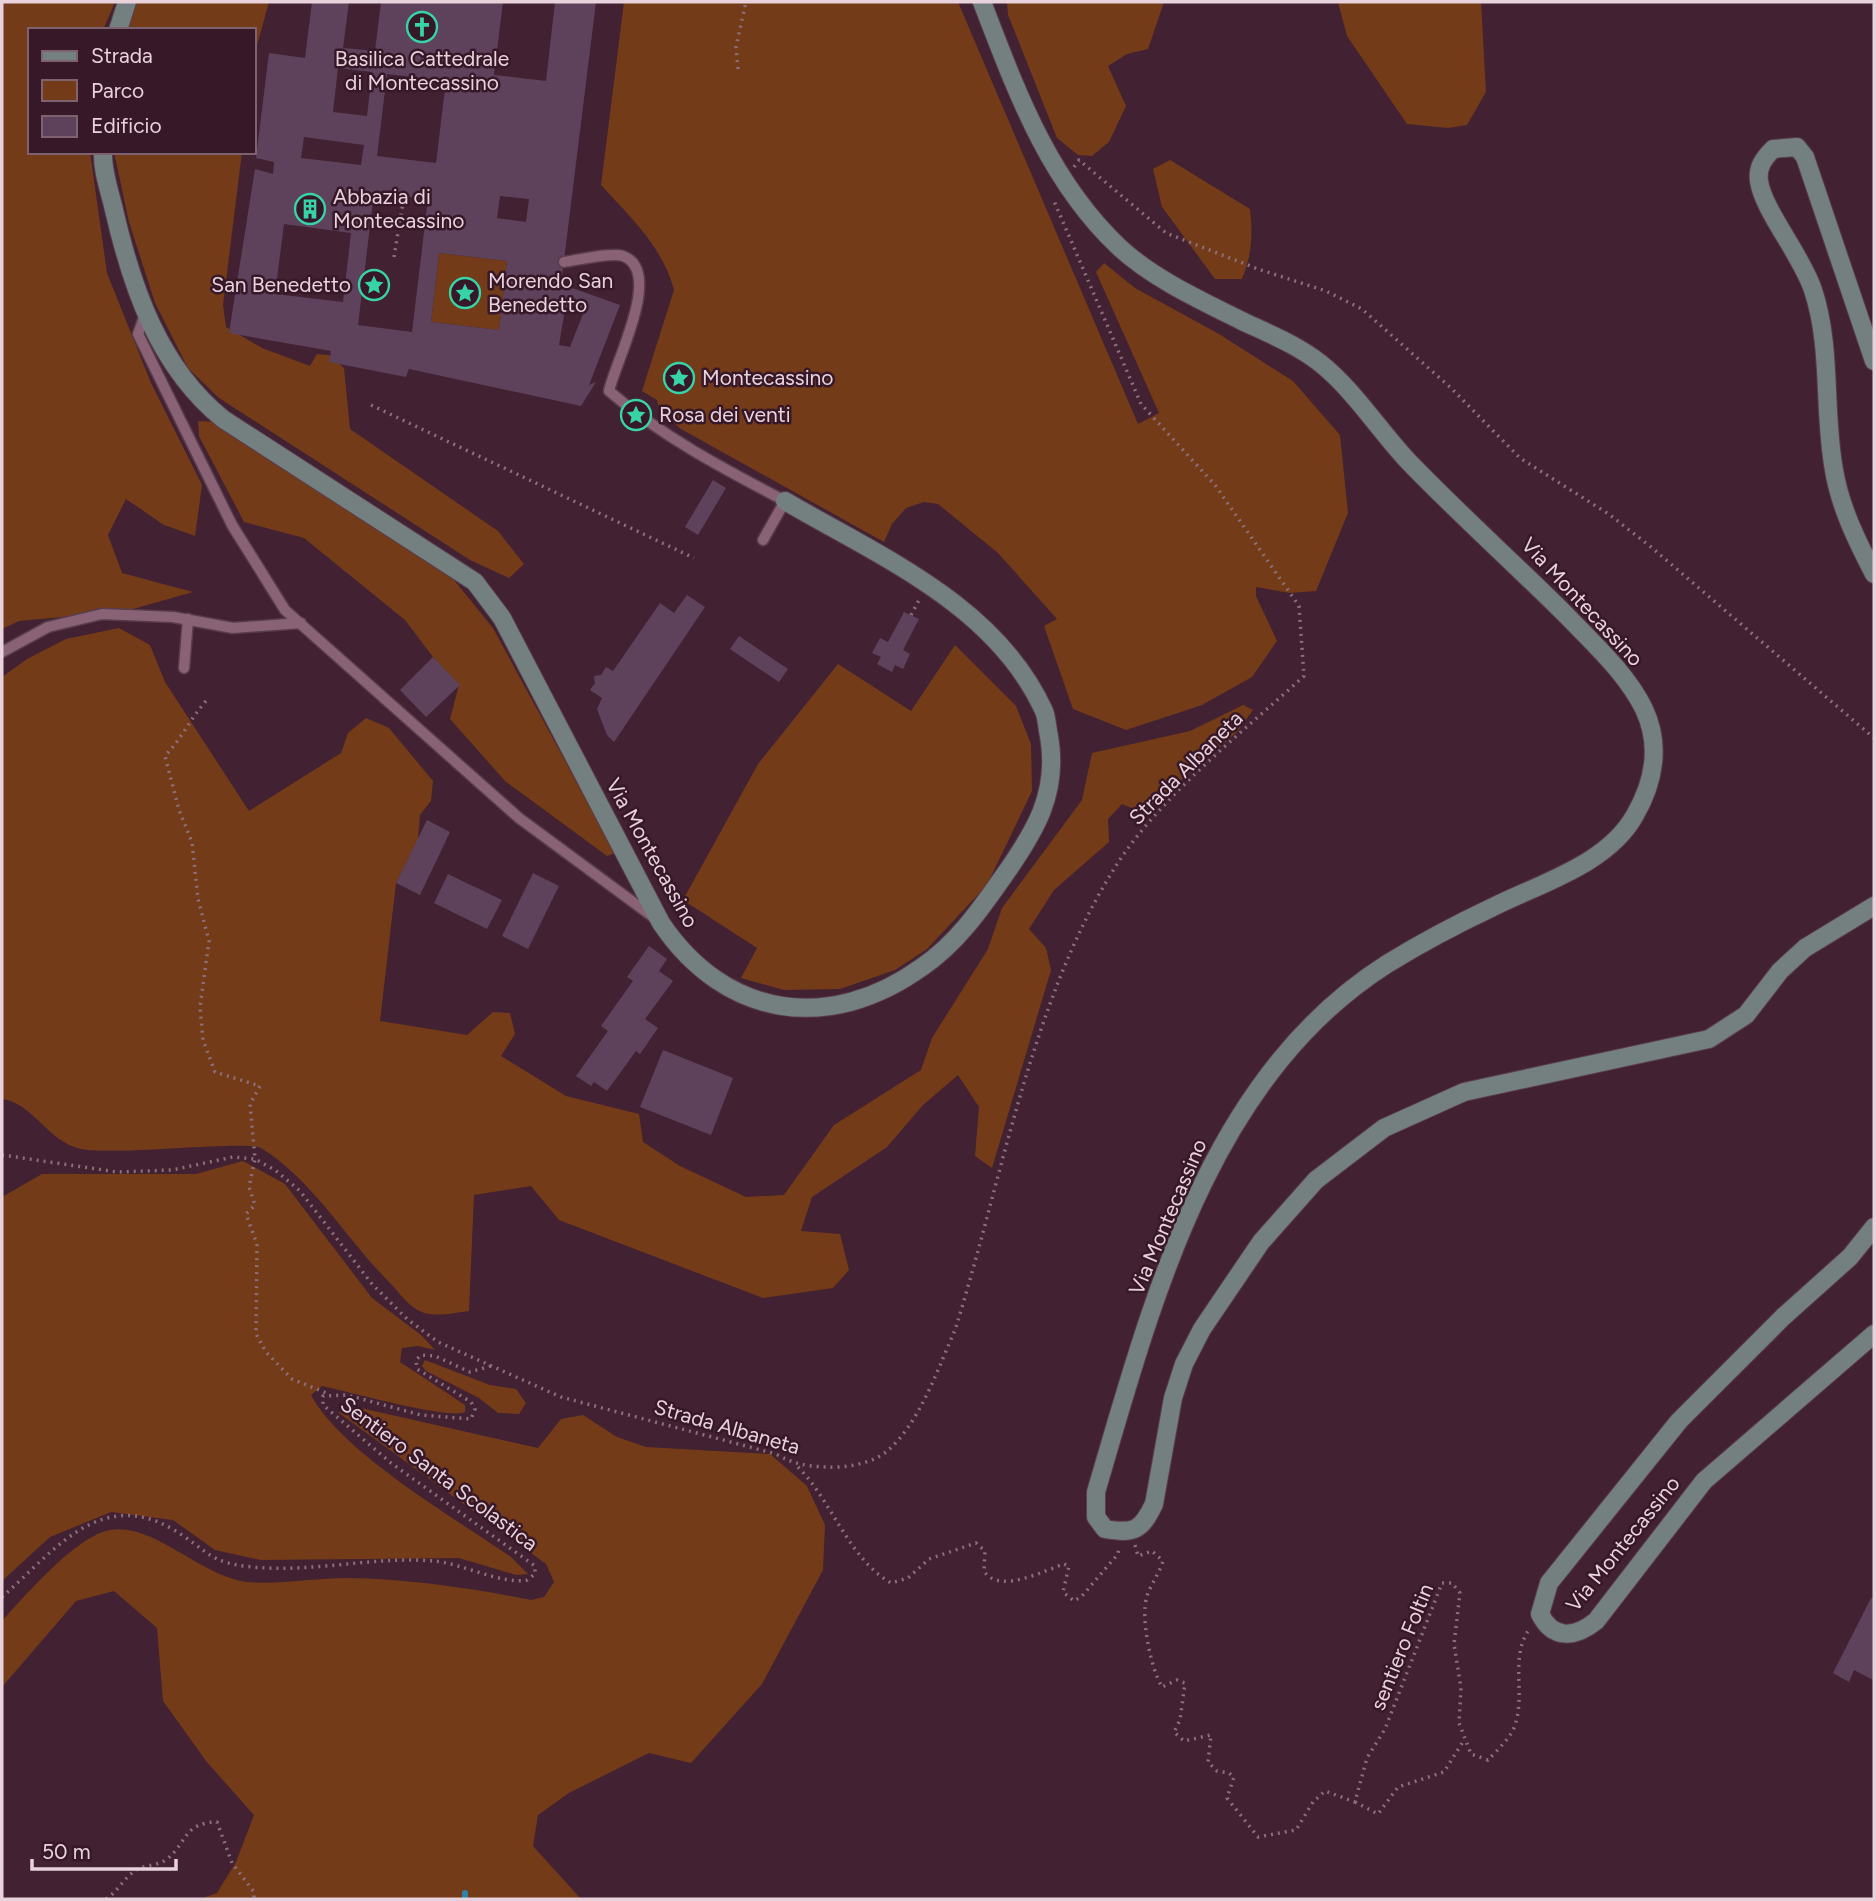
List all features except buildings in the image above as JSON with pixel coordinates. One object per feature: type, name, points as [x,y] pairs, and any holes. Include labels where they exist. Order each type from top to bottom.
[{"type":"street","points":[[119,28],[127,2]]},
{"type":"street","name":"Via Montecassino","points":[[982,2],[1023,110],[1063,178],[1120,248],[1152,271],[1284,340],[1320,363],[1407,460],[1597,647],[1634,692],[1646,714],[1655,743],[1652,779],[1634,818],[1616,842],[1591,859],[1434,938],[1347,992],[1304,1031],[1228,1135],[1195,1200],[1164,1278],[1096,1492],[1096,1517],[1105,1529],[1120,1539]]},
{"type":"street","points":[[1874,361],[1805,157],[1797,148],[1773,149],[1763,159],[1759,183],[1802,262],[1814,293],[1825,357],[1834,471],[1846,512],[1874,574]]},
{"type":"street","name":"Via Montecassino","points":[[103,154],[129,274],[181,378],[206,406],[475,582],[489,597],[661,923],[699,969],[740,994],[766,1003],[794,1006],[848,1003],[867,997],[923,967],[973,919],[1021,851],[1037,824],[1052,781],[1044,712],[1010,656],[976,621],[930,586],[785,501]]},
{"type":"street","points":[[1120,1539],[1137,1530],[1147,1520],[1154,1504],[1173,1398],[1184,1364],[1202,1329],[1261,1242],[1316,1180],[1384,1128],[1464,1092],[1709,1039],[1746,1015],[1780,971],[1805,948],[1874,906]]},
{"type":"street","name":"Via Montecassino","points":[[1874,1227],[1850,1257],[1783,1317],[1679,1421],[1549,1583],[1540,1614],[1547,1627],[1558,1634],[1571,1635],[1585,1630],[1595,1621],[1704,1481],[1874,1334]]},
{"type":"lane","points":[[564,262],[621,255],[638,270],[639,301],[609,391],[721,468],[785,501],[763,540]]},
{"type":"lane","points":[[146,312],[138,334],[233,525],[285,610],[519,818],[661,923]]},
{"type":"lane","points":[[2,652],[48,627],[102,614],[188,619],[233,628],[301,624]]},
{"type":"lane","points":[[184,668],[188,619]]},
{"type":"path","points":[[738,69],[736,47],[746,2]]},
{"type":"path","points":[[1063,178],[1079,160],[1166,233],[1258,269],[1326,291],[1362,309],[1451,388],[1520,458],[1610,515],[1651,547],[1874,738]]},
{"type":"path","name":"Strada Albaneta","points":[[255,1159],[275,1170],[300,1191],[372,1284],[407,1319],[438,1342],[561,1397],[776,1454],[797,1466],[836,1467],[859,1464],[887,1452],[907,1426],[932,1384],[955,1330],[1066,955],[1115,867],[1165,805],[1304,676],[1300,606],[1215,485],[1141,404],[1049,190],[1063,178]]},
{"type":"path","points":[[394,257],[404,196]]},
{"type":"path","points":[[371,405],[694,558]]},
{"type":"path","points":[[206,701],[189,720],[184,737],[165,756],[179,810],[192,842],[198,899],[209,941],[200,1007],[203,1040],[215,1072],[260,1086],[250,1104],[255,1159],[248,1187],[255,1205],[246,1214],[257,1244],[256,1334],[267,1352],[292,1379],[329,1394]]},
{"type":"path","points":[[2,1155],[117,1172],[172,1170],[233,1157],[255,1159]]},
{"type":"path","name":"Sentiero Santa Scolastica","points":[[2,1597],[74,1530],[125,1516],[168,1527],[222,1563],[277,1568],[358,1561],[434,1560],[522,1581],[535,1574],[535,1566],[391,1463],[323,1405],[323,1398],[329,1394],[347,1395],[421,1415],[471,1419],[475,1409],[471,1402],[417,1369],[416,1360],[421,1355],[435,1356],[470,1373],[491,1366]]},
{"type":"path","points":[[797,1466],[811,1480],[866,1560],[891,1583],[908,1578],[929,1559],[976,1543],[985,1551],[984,1571],[993,1579],[1028,1577],[1064,1563],[1069,1566],[1063,1592],[1074,1601],[1082,1596],[1118,1554],[1120,1539],[1135,1545],[1138,1556],[1152,1551],[1163,1561],[1158,1577],[1147,1596],[1145,1614],[1155,1677],[1162,1687],[1177,1680],[1185,1683],[1180,1720],[1174,1732],[1184,1741],[1211,1735],[1208,1762],[1217,1772],[1229,1773],[1234,1777],[1227,1798],[1258,1837],[1296,1830],[1313,1802],[1325,1791],[1378,1814],[1398,1787],[1444,1772],[1464,1739]]},
{"type":"path","name":"sentiero Foltin","points":[[1355,1802],[1367,1758],[1385,1729],[1442,1583],[1452,1583],[1460,1593],[1454,1644],[1461,1688],[1460,1723],[1464,1739]]},
{"type":"path","points":[[1464,1739],[1472,1755],[1488,1760],[1515,1728],[1520,1706],[1521,1640],[1540,1614]]},
{"type":"path","points":[[106,1899],[117,1891],[132,1872],[163,1862],[173,1854],[188,1831],[203,1822],[217,1822],[223,1832],[224,1847],[254,1892],[254,1899]]},
{"type":"green space","points":[[2,2],[115,2],[104,28],[28,28],[28,154],[90,154],[107,273],[151,383],[202,485],[195,536],[164,525],[126,499],[108,535],[122,573],[193,592],[126,611],[19,621],[2,629]]},
{"type":"green space","points":[[134,2],[269,2],[256,49],[256,28],[126,28]]},
{"type":"green space","points":[[624,2],[958,2],[1138,424],[1159,413],[1096,272],[1104,263],[1135,288],[1219,334],[1293,381],[1340,435],[1348,513],[1316,591],[1290,593],[1256,587],[1256,596],[1277,641],[1252,677],[1202,705],[1126,730],[1073,709],[1044,626],[1057,619],[998,553],[938,504],[924,502],[906,508],[892,524],[884,542],[681,429],[660,412],[657,400],[642,391],[674,290],[654,246],[601,185]]},
{"type":"green space","points":[[1007,2],[1164,2],[1148,49],[1127,54],[1108,66],[1126,106],[1109,142],[1092,156],[1078,155],[1057,138],[1008,15]]},
{"type":"green space","points":[[1338,2],[1481,2],[1486,92],[1467,125],[1448,128],[1407,124],[1347,36]]},
{"type":"green space","points":[[114,154],[242,154],[223,305],[226,327],[262,348],[310,366],[317,354],[329,355],[344,368],[350,429],[498,531],[524,564],[509,578],[470,560],[219,398],[188,368],[155,303],[129,222]]},
{"type":"green space","points":[[1170,160],[1250,209],[1251,244],[1242,279],[1215,279],[1162,207],[1153,169]]},
{"type":"green space","points":[[439,253],[507,261],[499,330],[431,322]]},
{"type":"green space","points":[[198,421],[215,422],[454,580],[493,628],[615,853],[607,856],[505,781],[450,719],[459,685],[433,657],[405,620],[304,538],[244,522],[199,436]]},
{"type":"green space","points":[[119,628],[150,645],[165,682],[249,811],[341,753],[348,733],[366,718],[389,728],[433,781],[431,801],[420,815],[418,839],[396,883],[380,1021],[467,1035],[493,1012],[510,1013],[515,1034],[501,1056],[566,1096],[639,1114],[643,1142],[680,1166],[746,1197],[784,1195],[834,1125],[921,1070],[932,1038],[988,949],[1002,908],[1082,800],[1092,753],[1190,731],[1243,705],[1253,710],[1237,732],[1143,813],[1122,804],[1108,819],[1109,842],[1054,890],[1029,929],[1046,948],[1051,970],[992,1168],[975,1156],[979,1107],[958,1075],[923,1105],[887,1147],[812,1197],[801,1231],[840,1234],[849,1270],[833,1288],[763,1298],[559,1220],[531,1186],[474,1195],[469,1311],[435,1315],[422,1312],[409,1304],[313,1193],[280,1161],[261,1148],[231,1146],[120,1151],[81,1149],[59,1139],[22,1107],[2,1099],[2,677],[27,659],[66,639]]},
{"type":"green space","points":[[955,645],[1016,706],[1031,744],[1032,791],[987,885],[927,949],[895,970],[840,989],[784,990],[741,978],[757,948],[683,900],[758,764],[838,664],[911,711]]},
{"type":"green space","points":[[243,1161],[285,1184],[372,1298],[421,1335],[435,1350],[418,1346],[402,1348],[400,1362],[465,1405],[465,1412],[439,1412],[322,1386],[311,1395],[326,1417],[373,1461],[431,1504],[511,1557],[528,1574],[516,1575],[459,1558],[261,1560],[215,1550],[173,1520],[111,1512],[50,1537],[2,1581],[2,1197],[42,1174],[196,1174]]},
{"type":"green space","points":[[425,1360],[490,1385],[516,1389],[526,1403],[519,1414],[498,1413],[479,1398],[426,1371],[422,1366]]},
{"type":"green space","points":[[343,1404],[538,1448],[561,1419],[583,1415],[617,1437],[646,1447],[770,1454],[807,1486],[825,1525],[823,1570],[762,1684],[691,1763],[649,1753],[569,1793],[538,1815],[533,1846],[581,1899],[200,1899],[217,1893],[236,1862],[254,1815],[206,1761],[163,1701],[157,1628],[114,1591],[76,1601],[2,1687],[2,1621],[67,1555],[82,1543],[110,1530],[144,1534],[213,1571],[247,1582],[335,1578],[393,1580],[531,1600],[544,1597],[554,1582],[546,1564],[339,1413]]},
{"type":"waterway","points":[[465,1893],[465,1899]]},
{"type":"place","name":"Basilica Cattedrale di Montecassino","points":[[422,27]]},
{"type":"place","name":"Abbazia di Montecassino","points":[[310,209]]},
{"type":"place","name":"San Benedetto","points":[[374,285]]},
{"type":"place","name":"Morendo San Benedetto","points":[[465,293]]},
{"type":"place","name":"Montecassino","points":[[679,378]]},
{"type":"place","name":"Rosa dei venti","points":[[636,415]]}]
